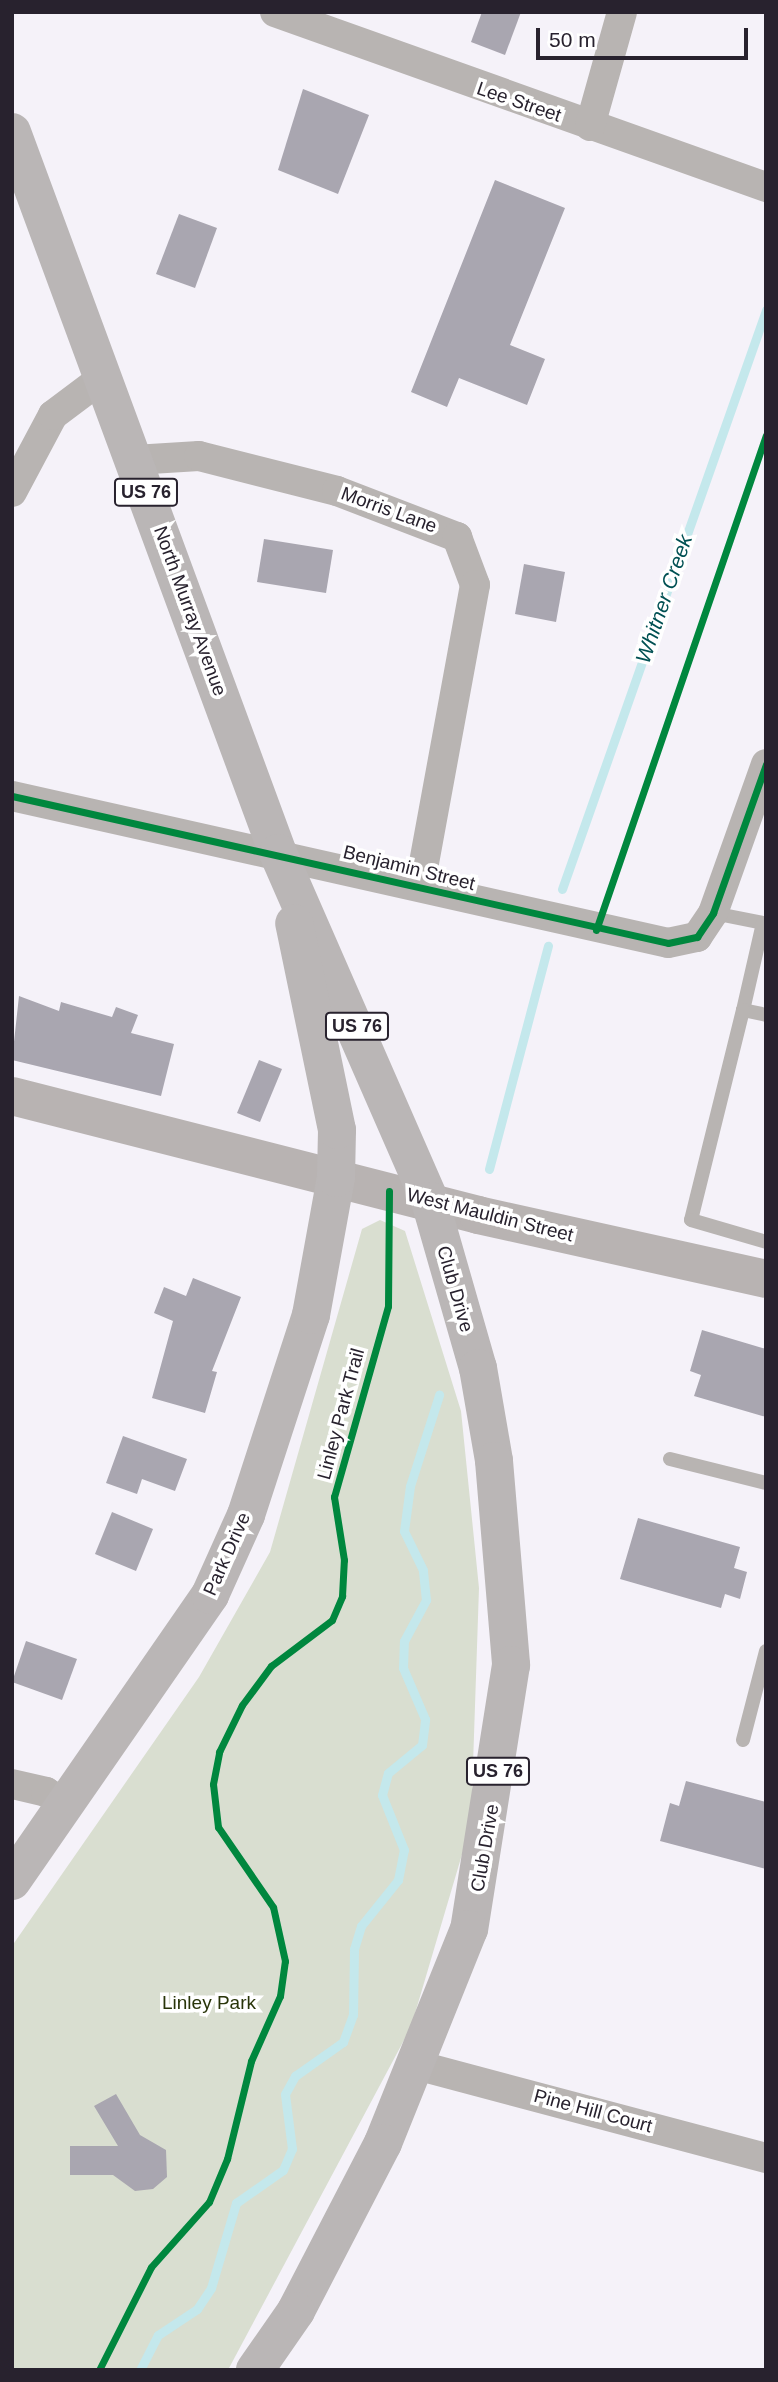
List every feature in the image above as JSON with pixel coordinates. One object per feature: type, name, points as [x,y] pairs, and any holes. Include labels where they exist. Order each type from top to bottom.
[{"type":"main road","name":"North Murray Avenue","points":[[12,132],[22,186],[134,460],[278,853],[430,1201]]},
{"type":"main road","name":"North Murray Avenue","points":[[278,853],[332,1083],[336,1178]]},
{"type":"main road","name":"Park Drive","points":[[12,1881],[210,1595],[246,1515],[311,1315],[336,1178]]},
{"type":"main road","name":"Club Drive","points":[[255,2370],[296,2311],[420,2066],[482,1877],[511,1665],[492,1448],[478,1368],[430,1201]]},
{"type":"main road","points":[[277,2370],[296,2311]]},
{"type":"street","name":"Lee Street","points":[[275,12],[766,187]]},
{"type":"street","points":[[590,126],[622,12]]},
{"type":"street","points":[[12,492],[52,415],[101,379]]},
{"type":"street","name":"Morris Lane","points":[[134,460],[199,456],[337,491],[457,537],[475,584],[420,886]]},
{"type":"street","name":"Benjamin Street","points":[[12,796],[420,886],[540,919],[668,943],[697,937],[713,913],[766,764]]},
{"type":"street","name":"West Mauldin Street","points":[[12,1096],[430,1201],[766,1279]]},
{"type":"street","points":[[12,1784],[46,1792],[67,1805]]},
{"type":"street","name":"Pine Hill Court","points":[[420,2066],[766,2158]]},
{"type":"lane","points":[[713,913],[764,924],[691,1220],[766,1242]]},
{"type":"lane","points":[[743,1010],[766,1015]]},
{"type":"lane","points":[[670,1459],[766,1483]]},
{"type":"lane","points":[[743,1740],[766,1651]]},
{"type":"green space","name":"Linley Park","points":[[380,1220],[405,1231],[461,1411],[479,1588],[471,1824],[411,2027],[228,2370],[12,2370],[12,1946],[199,1677],[270,1552],[362,1229]]},
{"type":"building","points":[[482,12],[521,12],[505,55],[471,42]]},
{"type":"building","points":[[303,89],[369,115],[338,194],[278,170]]},
{"type":"building","points":[[495,180],[565,208],[510,345],[545,359],[527,405],[459,378],[447,407],[411,392]]},
{"type":"building","points":[[179,214],[217,228],[195,288],[156,274]]},
{"type":"building","points":[[264,539],[333,550],[326,593],[257,582]]},
{"type":"building","points":[[524,564],[565,572],[556,622],[515,614]]},
{"type":"building","points":[[19,996],[59,1011],[61,1002],[112,1017],[116,1007],[138,1015],[131,1033],[174,1044],[161,1096],[12,1060]]},
{"type":"building","points":[[259,1060],[282,1069],[260,1122],[237,1113]]},
{"type":"building","points":[[193,1278],[241,1297],[212,1371],[217,1372],[205,1413],[152,1398],[173,1321],[154,1313],[164,1287],[186,1296]]},
{"type":"building","points":[[702,1330],[766,1349],[766,1417],[694,1396],[701,1375],[690,1371]]},
{"type":"building","points":[[123,1436],[187,1459],[175,1491],[142,1479],[137,1494],[106,1483]]},
{"type":"building","points":[[112,1512],[153,1529],[136,1571],[95,1554]]},
{"type":"building","points":[[638,1518],[740,1547],[734,1568],[747,1572],[740,1599],[725,1594],[721,1608],[620,1579]]},
{"type":"building","points":[[26,1641],[77,1659],[62,1700],[12,1682]]},
{"type":"building","points":[[686,1781],[766,1802],[766,1869],[660,1841],[670,1803],[679,1806]]},
{"type":"building","points":[[116,2094],[140,2135],[166,2150],[167,2177],[153,2189],[135,2191],[113,2175],[70,2175],[70,2146],[118,2146],[94,2106]]},
{"type":"waterway","name":"Whitner Creek","points":[[562,889],[766,310]]},
{"type":"waterway","name":"Whitner Creek","points":[[489,1169],[548,946]]},
{"type":"waterway","name":"Whitner Creek","points":[[140,2370],[158,2335],[197,2309],[211,2288],[236,2203],[283,2170],[292,2149],[285,2094],[295,2076],[343,2042],[353,2015],[354,1949],[361,1926],[398,1880],[404,1850],[382,1795],[388,1773],[422,1745],[425,1719],[403,1668],[404,1641],[426,1600],[423,1570],[404,1531],[410,1486],[439,1395]]},
{"type":"cycle path","points":[[596,930],[766,435]]},
{"type":"cycle path","points":[[12,796],[668,943],[697,937],[713,913],[766,764]]},
{"type":"cycle path","name":"Linley Park Trail","points":[[99,2370],[151,2267],[209,2202],[227,2159],[251,2061],[280,1996],[285,1961],[273,1907],[218,1827],[213,1784],[219,1752],[242,1705],[271,1666],[332,1620],[342,1596],[344,1560],[334,1497],[388,1306],[389,1191]]}]
